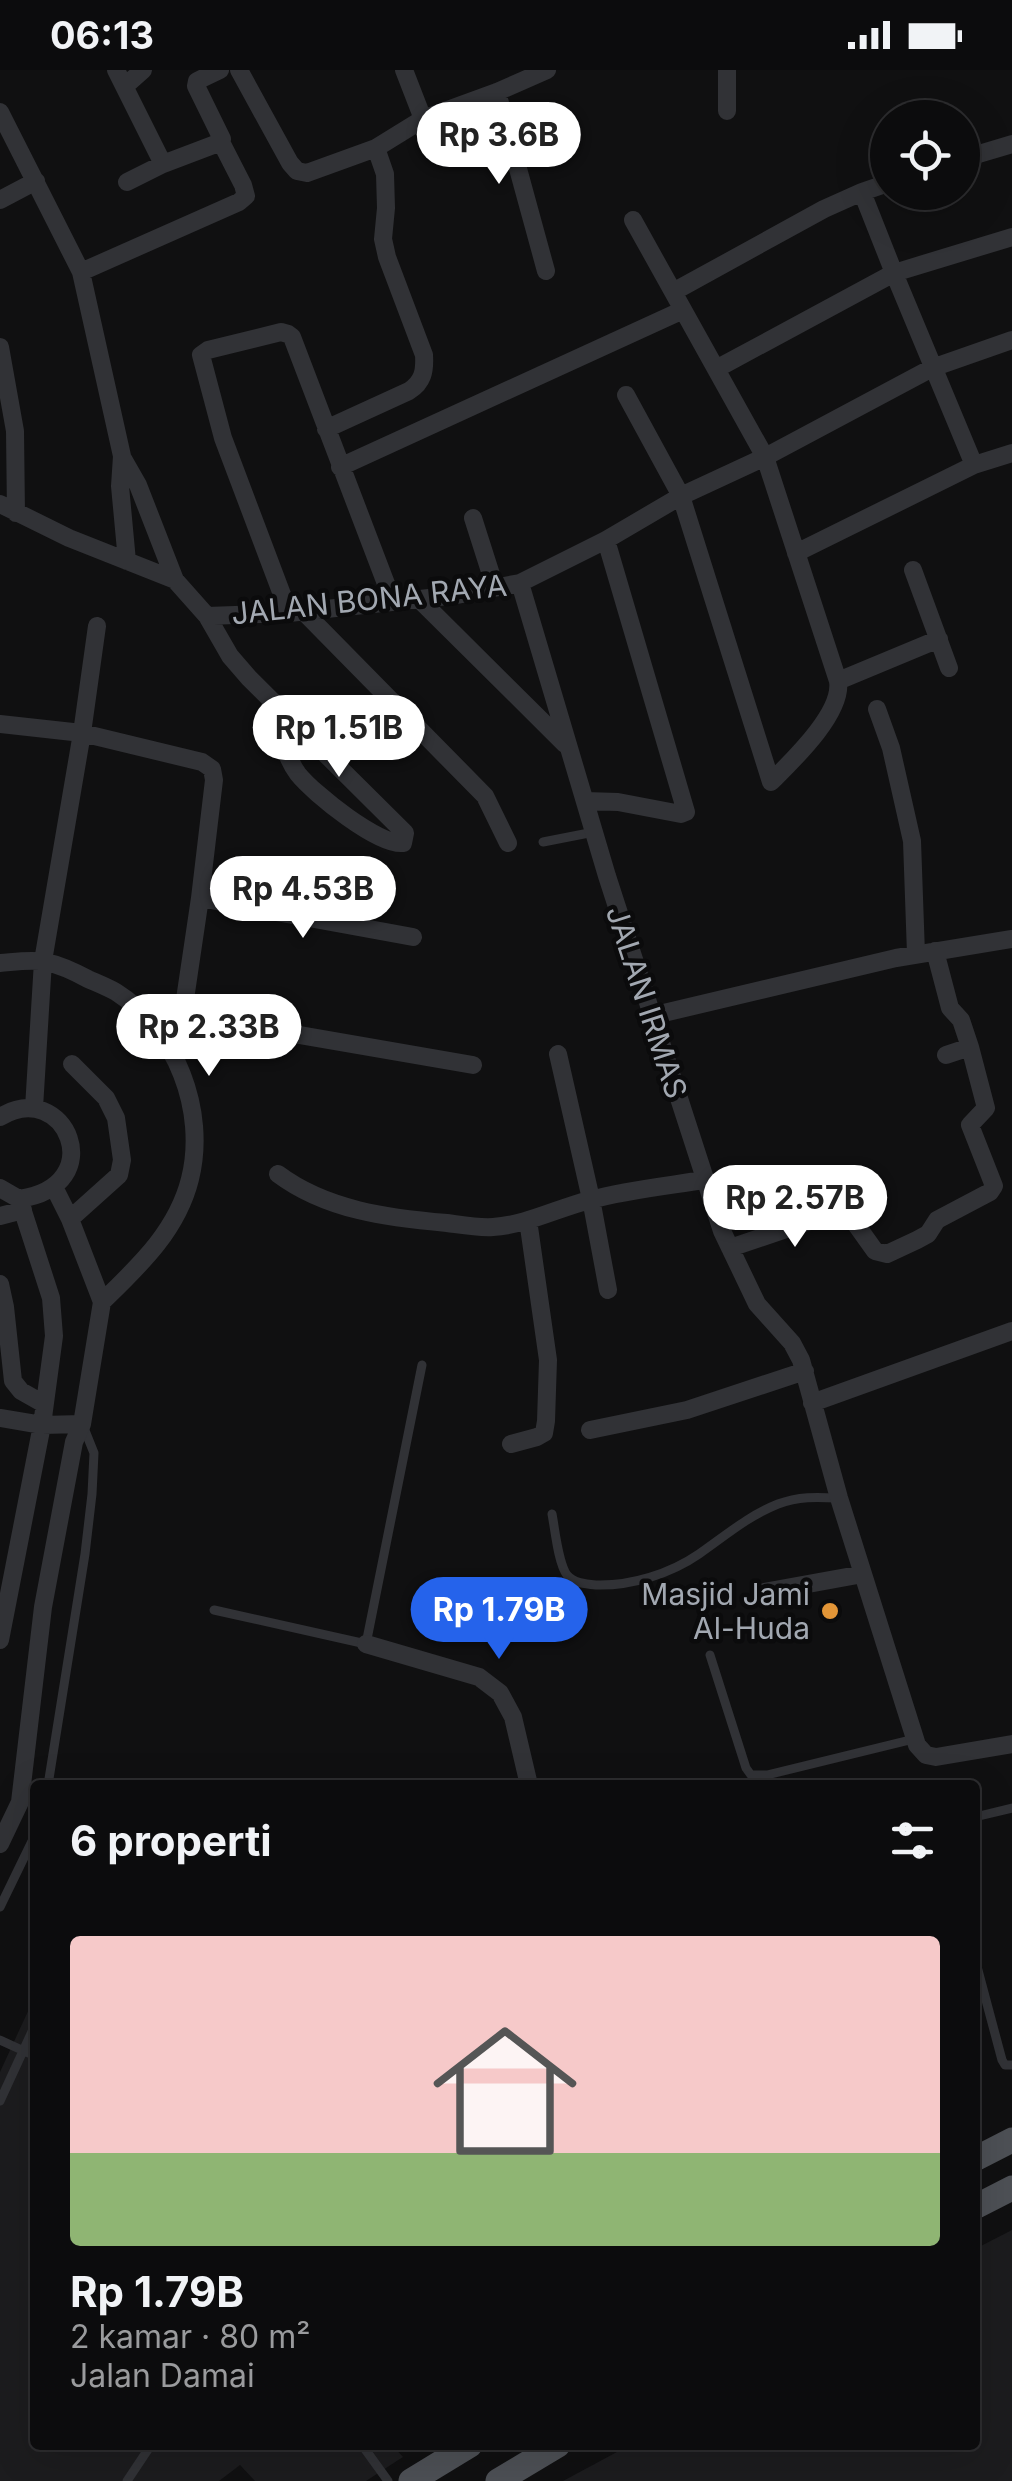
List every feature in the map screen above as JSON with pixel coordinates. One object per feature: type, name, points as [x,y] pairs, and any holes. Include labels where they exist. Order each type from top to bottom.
[{"type":"main road","points":[[980,2156],[1012,2140]]},
{"type":"main road","points":[[980,2204],[1012,2188]]},
{"type":"main road","points":[[410,2481],[462,2450]]},
{"type":"main road","points":[[498,2481],[550,2450]]},
{"type":"street","points":[[144,70],[120,78],[163,164]]},
{"type":"street","points":[[81,272],[246,196],[196,86],[198,81],[220,70]]},
{"type":"street","points":[[240,70],[290,163],[297,171],[308,173],[376,148],[423,119],[548,70]]},
{"type":"street","points":[[404,70],[423,119]]},
{"type":"street","points":[[726,70],[727,111]]},
{"type":"street","points":[[498,92],[546,270]]},
{"type":"street","points":[[0,112],[81,272],[122,456],[175,580]]},
{"type":"street","points":[[127,182],[221,142]]},
{"type":"street","points":[[980,154],[1012,144]]},
{"type":"street","points":[[326,429],[417,386],[425,367],[383,239],[386,174],[376,148]]},
{"type":"street","points":[[0,200],[36,181]]},
{"type":"street","points":[[673,292],[824,209],[870,189]]},
{"type":"street","points":[[862,192],[974,465]]},
{"type":"street","points":[[626,395],[681,496],[771,782],[827,718],[838,694],[838,681],[765,457],[633,220]]},
{"type":"street","points":[[716,369],[894,274],[1012,237]]},
{"type":"street","points":[[340,467],[683,310]]},
{"type":"street","points":[[392,602],[292,338],[280,332],[204,352],[201,356],[223,438],[296,612],[485,796],[508,843]]},
{"type":"street","name":"JALAN BONA RAYA","points":[[8,509],[175,580],[207,616],[296,612],[456,595],[520,582],[932,368],[1012,340]]},
{"type":"street","points":[[0,348],[14,431],[8,509]]},
{"type":"street","points":[[796,553],[974,465],[1012,453]]},
{"type":"street","points":[[122,456],[120,486],[127,561]]},
{"type":"street","points":[[473,518],[495,588]]},
{"type":"street","points":[[585,801],[685,813],[606,540]]},
{"type":"street","points":[[912,570],[949,668]]},
{"type":"street","points":[[520,582],[569,748]]},
{"type":"street","name":"JALAN IRMAS","points":[[418,599],[569,748],[704,1180],[757,1304],[792,1343],[805,1370],[839,1498],[914,1738]]},
{"type":"street","points":[[207,616],[230,656],[405,833],[403,843],[377,836],[309,786],[295,770],[286,750],[280,721],[283,713]]},
{"type":"street","points":[[34,1108],[43,961],[97,626]]},
{"type":"street","points":[[838,681],[939,638]]},
{"type":"street","points":[[730,1248],[845,1209],[875,1251],[887,1254],[928,1234],[937,1220],[990,1192],[994,1186],[970,1124],[986,1108],[961,1020],[948,1004],[926,953],[912,841],[891,748],[876,709]]},
{"type":"street","points":[[0,724],[82,733],[202,762],[212,769],[214,780],[200,898],[176,1060]]},
{"type":"street","points":[[200,898],[414,936]]},
{"type":"street","points":[[651,1016],[926,953],[1012,939]]},
{"type":"street","points":[[0,963],[43,961],[117,993],[150,1021],[176,1060],[189,1093],[195,1140],[190,1180],[170,1228],[141,1264],[102,1302]]},
{"type":"street","points":[[182,1015],[472,1065]]},
{"type":"street","points":[[946,1055],[970,1047]]},
{"type":"street","points":[[558,1054],[608,1290]]},
{"type":"street","points":[[70,1219],[119,1175],[122,1160],[116,1118],[106,1098],[72,1064]]},
{"type":"street","points":[[0,1116],[18,1108],[50,1114],[64,1126],[71,1142],[72,1161],[65,1177],[54,1187],[0,1216]]},
{"type":"street","points":[[278,1174],[317,1198],[365,1212],[493,1228],[591,1199],[704,1180]]},
{"type":"street","points":[[0,1844],[20,1802],[43,1607],[74,1442],[82,1424],[102,1302],[54,1187]]},
{"type":"street","points":[[0,1188],[21,1205],[51,1298],[54,1336],[42,1425],[0,1640]]},
{"type":"street","points":[[511,1444],[544,1433],[546,1421],[548,1360],[528,1220]]},
{"type":"street","points":[[0,1284],[13,1380],[21,1392],[44,1404]]},
{"type":"street","points":[[812,1403],[1012,1332]]},
{"type":"street","points":[[590,1430],[687,1410],[805,1370]]},
{"type":"street","points":[[0,1418],[42,1425],[82,1424]]},
{"type":"street","points":[[759,1593],[863,1574]]},
{"type":"street","points":[[366,1644],[479,1677],[491,1685],[513,1716],[528,1780]]},
{"type":"street","points":[[914,1738],[921,1751],[936,1757],[1012,1744]]},
{"type":"lane","points":[[543,842],[594,832]]},
{"type":"lane","points":[[214,1610],[366,1644],[422,1365]]},
{"type":"lane","points":[[49,1780],[92,1494],[94,1454],[82,1424]]},
{"type":"lane","points":[[552,1514],[568,1576],[584,1584],[611,1585],[681,1564],[757,1513],[780,1503],[798,1498],[839,1498]]},
{"type":"lane","points":[[710,1655],[751,1775],[767,1775],[914,1738]]},
{"type":"lane","points":[[980,1816],[1012,1808]]},
{"type":"lane","points":[[0,1907],[30,1844]]},
{"type":"lane","points":[[980,1978],[1002,2060],[1005,2065],[1012,2064]]},
{"type":"lane","points":[[0,2101],[30,2037]]},
{"type":"lane","points":[[0,2040],[30,2054]]},
{"type":"lane","points":[[126,2481],[148,2450]]},
{"type":"lane","points":[[366,2450],[388,2481]]},
{"type":"shaded area","points":[[30,2007],[30,2450],[397,2450],[403,2457],[366,2481],[255,2481],[240,2465],[219,2481],[0,2481],[0,2072]]},
{"type":"shaded area","points":[[1012,2230],[1012,2481],[563,2481],[621,2450],[980,2450],[980,2246]]},
{"type":"place","name":"Masjid Jami Al-Huda","points":[[830,1611]]}]
